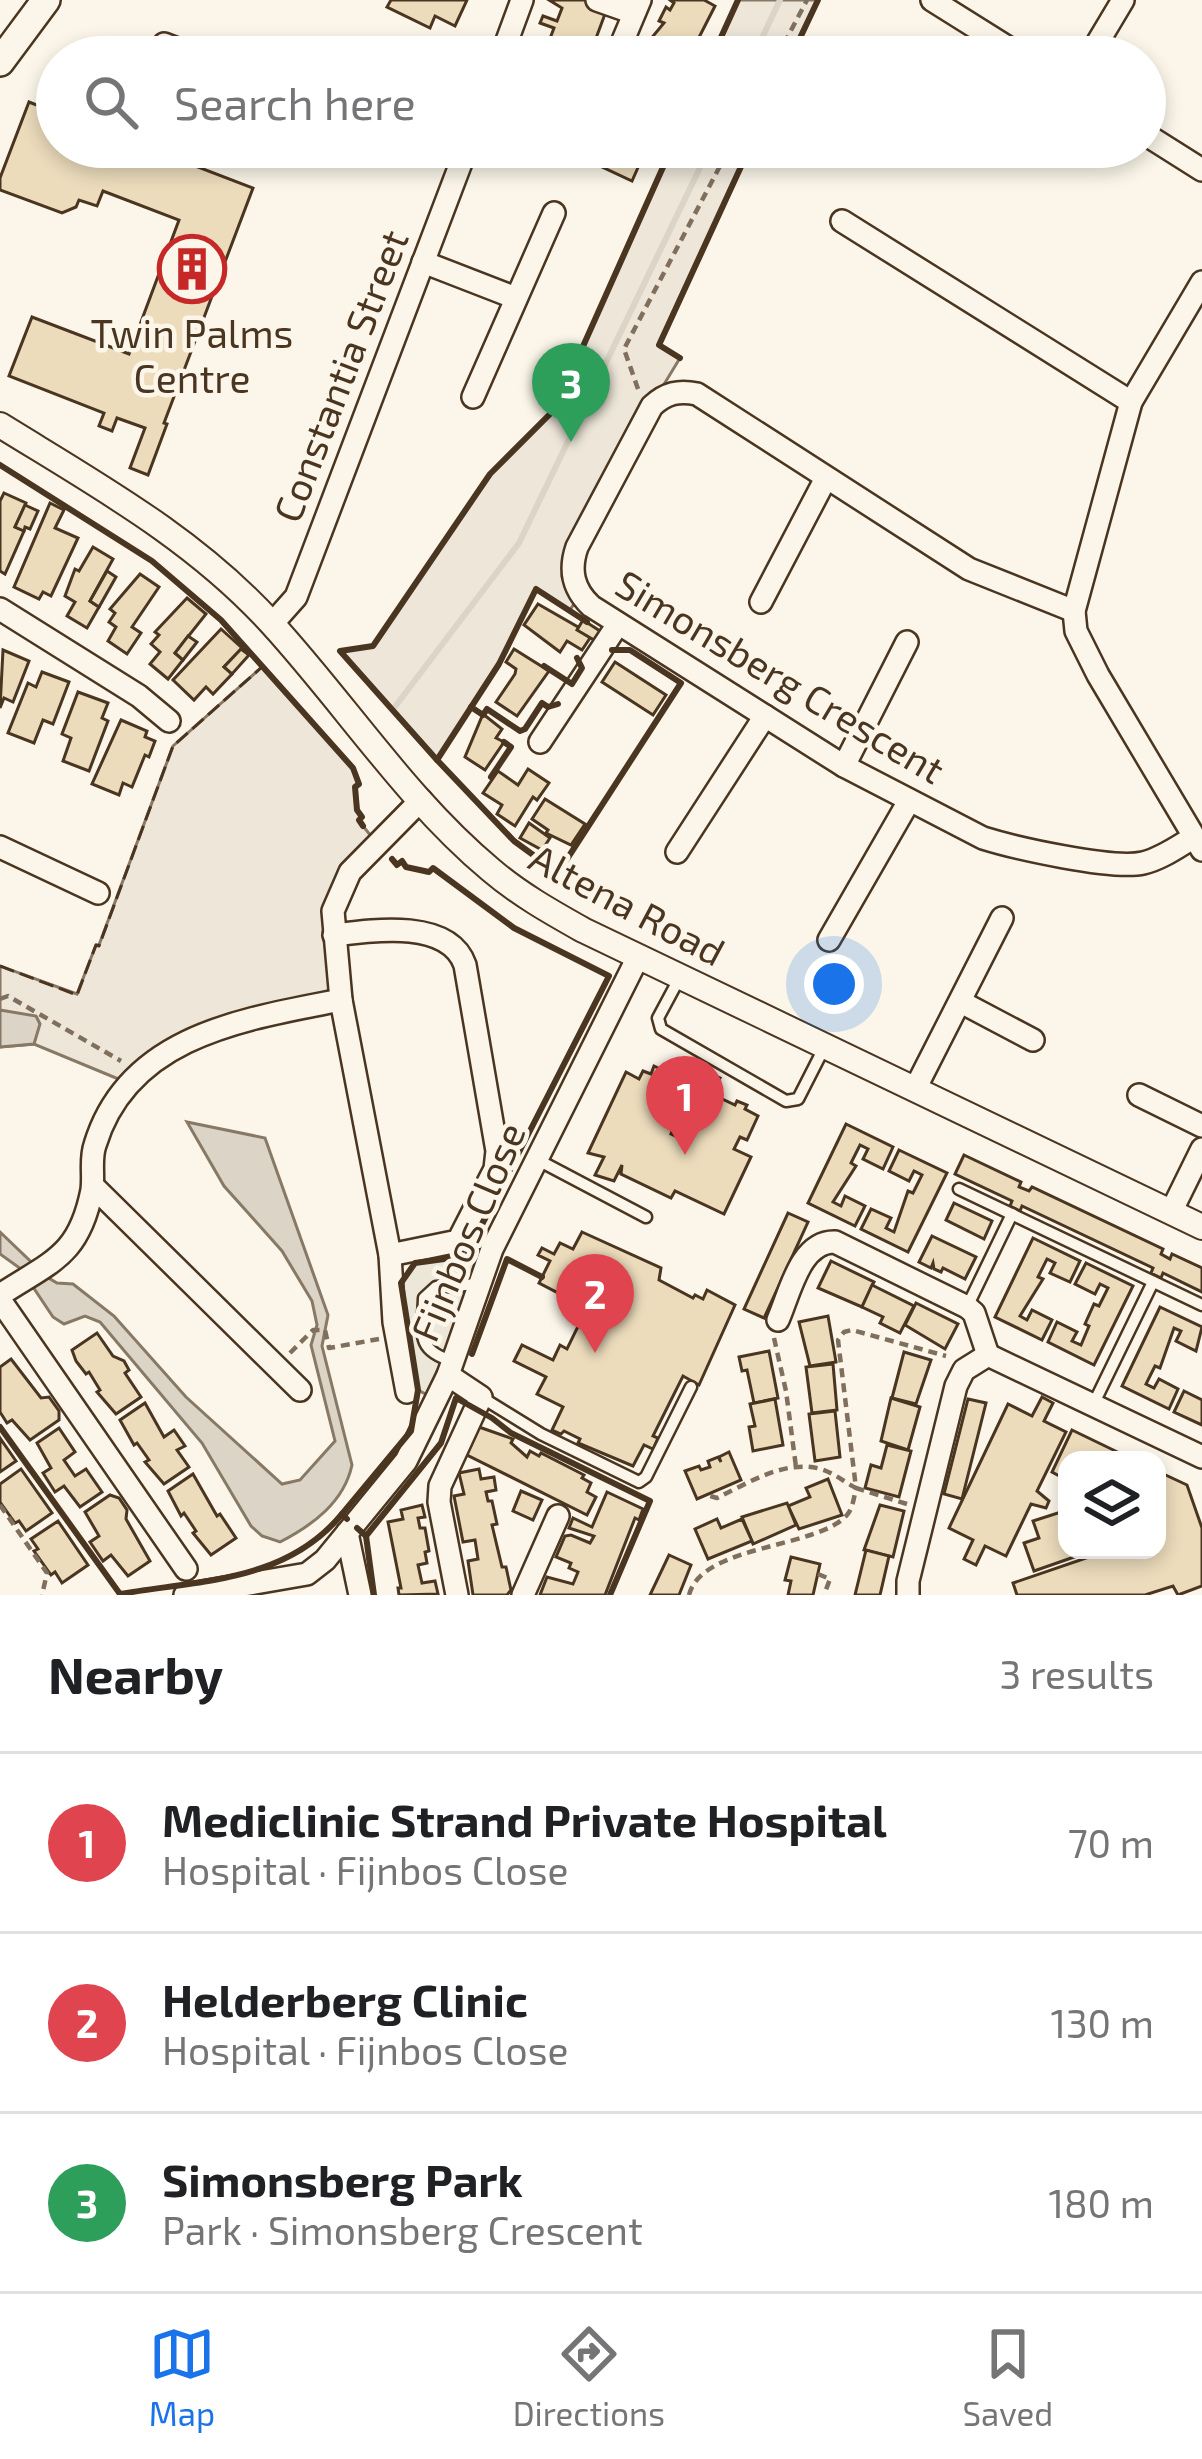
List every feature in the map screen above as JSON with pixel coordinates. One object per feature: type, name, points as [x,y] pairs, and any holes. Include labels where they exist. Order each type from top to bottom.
[{"type":"main road","points":[[0,62],[46,0]]},
{"type":"street","points":[[509,36],[522,0]]},
{"type":"street","points":[[597,0],[637,7],[625,36]]},
{"type":"street","points":[[932,0],[989,36]]},
{"type":"street","points":[[1102,36],[1123,0]]},
{"type":"street","points":[[1166,147],[1202,170]]},
{"type":"street","name":"Constantia Street","points":[[272,624],[296,597],[458,168]]},
{"type":"street","points":[[473,397],[554,213]]},
{"type":"street","points":[[842,221],[1131,403]]},
{"type":"street","points":[[423,262],[516,298]]},
{"type":"street","points":[[1198,843],[1098,676],[1076,631],[1074,611],[1131,403],[1202,282]]},
{"type":"street","points":[[647,413],[666,395],[697,394],[969,569],[1074,611]]},
{"type":"street","name":"Simonsberg Crescent","points":[[647,413],[577,547],[572,565],[584,600],[844,766],[1005,845],[1126,865],[1198,843]]},
{"type":"street","name":"Altena Road","points":[[0,425],[174,535],[272,624],[454,837],[512,887],[583,930],[1202,1227]]},
{"type":"street","points":[[761,602],[826,478]]},
{"type":"street","points":[[0,609],[139,696],[169,722]]},
{"type":"street","points":[[540,742],[618,624]]},
{"type":"street","points":[[844,766],[907,642]]},
{"type":"street","points":[[677,852],[765,716]]},
{"type":"street","points":[[407,1392],[390,1255],[341,1000],[334,934],[337,896],[350,872],[421,800]]},
{"type":"street","points":[[830,940],[909,801]]},
{"type":"street","points":[[0,847],[98,893]]},
{"type":"street","points":[[915,1089],[1001,918]]},
{"type":"street","points":[[334,934],[372,930],[432,935],[457,947],[465,965],[496,1151],[495,1169],[458,1241],[390,1255]]},
{"type":"street","name":"Fijnbos Close","points":[[185,1595],[308,1574],[350,1530],[416,1446],[535,1159],[638,957]]},
{"type":"street","points":[[186,1570],[0,1298],[79,1237],[93,1186],[93,1150],[104,1121],[141,1073],[178,1042],[341,1000]]},
{"type":"street","points":[[961,1002],[1033,1040]]},
{"type":"street","points":[[1139,1095],[1201,1124]]},
{"type":"street","points":[[1171,1212],[1202,1149]]},
{"type":"street","points":[[93,1186],[300,1390]]},
{"type":"street","points":[[778,1320],[808,1253],[825,1242],[836,1243],[967,1307],[974,1313],[988,1355],[1202,1457]]},
{"type":"street","points":[[908,1595],[956,1386],[964,1370],[988,1355]]},
{"type":"street","points":[[450,1368],[481,1397],[438,1495],[457,1595]]},
{"type":"street","points":[[524,1595],[558,1516]]},
{"type":"street","points":[[350,1530],[360,1595]]},
{"type":"lane","points":[[680,977],[658,1018],[661,1029],[786,1101],[797,1099],[825,1046]]},
{"type":"lane","points":[[535,1159],[646,1217]]},
{"type":"lane","points":[[959,1189],[1202,1305]]},
{"type":"lane","points":[[967,1307],[1012,1214]]},
{"type":"lane","points":[[1094,1405],[1153,1282]]},
{"type":"lane","points":[[450,1368],[423,1341],[424,1298],[436,1287],[480,1284]]},
{"type":"lane","points":[[481,1397],[541,1434],[639,1482],[646,1478],[691,1387]]},
{"type":"path","points":[[788,36],[807,0]]},
{"type":"path","points":[[647,413],[624,349],[719,168]]},
{"type":"path","points":[[0,999],[8,996],[141,1073]]},
{"type":"path","points":[[778,1320],[773,1342],[783,1372],[796,1467]]},
{"type":"path","points":[[277,1366],[319,1330],[329,1348],[397,1336]]},
{"type":"path","points":[[689,1595],[696,1580],[741,1554],[810,1535],[851,1511],[856,1488],[841,1384],[841,1335],[853,1330],[938,1352],[964,1370]]},
{"type":"path","points":[[707,1495],[717,1498],[769,1473],[796,1467],[824,1470],[872,1496],[926,1508]]},
{"type":"path","points":[[0,1505],[47,1573],[42,1595]]},
{"type":"path","points":[[818,1574],[830,1579],[824,1595]]},
{"type":"shaded area","points":[[738,0],[818,0],[801,36],[722,36]]},
{"type":"shaded area","points":[[663,168],[740,168],[659,344],[680,358],[663,386],[641,402],[564,553],[562,577],[574,604],[569,611],[536,590],[499,664],[437,760],[340,652],[374,646],[490,474],[555,409]]},
{"type":"shaded area","points":[[263,666],[353,768],[359,784],[355,787],[359,821],[375,841],[336,895],[341,1000],[201,1034],[128,1083],[34,1044],[0,1047],[0,966],[77,994],[173,746]]},
{"type":"shaded area","points":[[0,1010],[36,1016],[40,1024],[34,1044],[0,1047]]},
{"type":"shaded area","points":[[187,1122],[265,1138],[328,1315],[322,1346],[352,1465],[342,1490],[325,1511],[280,1542],[251,1526],[202,1443],[100,1322],[85,1316],[64,1324],[53,1317],[21,1269],[0,1254],[0,1232],[47,1277],[73,1284],[114,1316],[186,1397],[282,1484],[300,1480],[335,1441],[311,1345],[317,1325],[312,1301],[282,1251],[224,1186]]},
{"type":"shaded area","points":[[466,1256],[485,1268],[437,1400],[418,1390],[401,1283],[415,1263]]},
{"type":"building","points":[[391,0],[467,0],[455,26],[435,16],[430,28],[387,7]]},
{"type":"building","points":[[549,0],[593,0],[591,9],[605,14],[597,36],[551,36],[554,28],[540,23],[543,16],[557,21],[562,8]]},
{"type":"building","points":[[670,0],[704,0],[715,6],[700,36],[653,36],[664,23],[659,21],[666,7],[670,10],[674,3]]},
{"type":"building","name":"Twin Palms Centre","points":[[29,102],[36,105],[36,168],[201,168],[253,188],[148,475],[130,468],[145,428],[117,418],[112,431],[99,426],[104,413],[9,376],[32,317],[129,354],[179,220],[103,191],[97,206],[79,200],[76,207],[62,213],[0,190],[0,178]]},
{"type":"building","points":[[604,168],[638,168],[632,181]]},
{"type":"building","points":[[4,493],[26,503],[15,527],[24,531],[5,574],[0,571]]},
{"type":"building","points":[[50,503],[64,510],[55,528],[78,538],[51,596],[43,592],[39,599],[14,587]]},
{"type":"building","points":[[25,505],[38,511],[30,529],[24,531],[15,527]]},
{"type":"building","points":[[93,547],[113,559],[90,601],[99,607],[87,628],[67,616],[75,602],[65,596],[75,569],[79,571]]},
{"type":"building","points":[[107,571],[116,577],[99,607],[90,601]]},
{"type":"building","points":[[140,574],[159,587],[132,627],[141,633],[127,654],[108,641],[116,627],[109,622],[115,613],[110,609]]},
{"type":"building","points":[[187,598],[206,614],[175,653],[183,660],[168,679],[150,664],[160,652],[151,644],[159,635],[155,632]]},
{"type":"building","points":[[538,604],[590,638],[582,650],[567,641],[560,652],[524,625]]},
{"type":"building","points":[[583,620],[600,631],[594,640],[577,630]]},
{"type":"building","points":[[221,629],[242,648],[224,667],[232,674],[213,694],[206,687],[194,700],[173,680]]},
{"type":"building","points":[[188,636],[197,642],[183,660],[175,653]]},
{"type":"building","points":[[241,649],[249,655],[232,674],[224,667]]},
{"type":"building","points":[[514,649],[549,671],[517,716],[496,702],[515,674],[516,669],[506,662]]},
{"type":"building","points":[[3,650],[29,661],[13,702],[4,698],[0,708]]},
{"type":"building","points":[[615,662],[666,695],[653,715],[602,682]]},
{"type":"building","points":[[42,672],[69,682],[53,724],[43,720],[34,743],[8,733],[28,683],[36,687]]},
{"type":"building","points":[[78,692],[108,703],[102,718],[108,721],[89,771],[63,761],[71,738],[62,734]]},
{"type":"building","points":[[483,714],[502,729],[496,738],[504,742],[485,770],[465,757]]},
{"type":"building","points":[[121,720],[147,731],[145,737],[155,741],[132,787],[123,783],[119,795],[92,784]]},
{"type":"building","points":[[528,769],[549,783],[537,800],[533,797],[515,826],[497,814],[502,805],[483,793],[498,771],[518,785]]},
{"type":"building","points":[[545,799],[585,824],[571,845],[546,833],[532,819]]},
{"type":"building","points":[[529,823],[550,838],[542,850],[520,838]]},
{"type":"building","points":[[654,1066],[694,1085],[701,1069],[720,1078],[712,1094],[747,1105],[745,1109],[758,1116],[747,1140],[740,1137],[734,1149],[751,1157],[724,1214],[675,1191],[671,1198],[621,1174],[622,1165],[614,1181],[595,1175],[604,1157],[588,1153],[626,1072],[639,1079],[643,1071],[651,1074]],"holes":[[[680,1112],[699,1121],[689,1142],[671,1134]]]},
{"type":"building","points":[[846,1124],[893,1147],[883,1169],[863,1159],[868,1149],[860,1145],[851,1163],[856,1166],[833,1202],[841,1206],[845,1196],[865,1206],[855,1226],[808,1203]]},
{"type":"building","points":[[899,1150],[947,1173],[908,1252],[861,1229],[871,1209],[891,1218],[886,1228],[894,1232],[908,1191],[913,1193],[922,1175],[914,1171],[909,1181],[889,1171]]},
{"type":"building","points":[[964,1155],[1021,1182],[1019,1187],[1029,1191],[1032,1187],[1163,1249],[1161,1254],[1170,1259],[1172,1254],[1202,1268],[1202,1292],[1163,1273],[1161,1278],[1151,1273],[1153,1268],[1022,1206],[1020,1211],[1010,1206],[1012,1201],[955,1174]]},
{"type":"building","points":[[954,1203],[992,1221],[984,1239],[946,1220]]},
{"type":"building","points":[[788,1213],[808,1222],[764,1318],[744,1309]]},
{"type":"building","points":[[582,1232],[661,1268],[659,1280],[693,1298],[703,1299],[707,1290],[735,1305],[699,1385],[683,1376],[653,1436],[658,1438],[653,1449],[644,1445],[633,1466],[578,1443],[580,1439],[564,1431],[552,1430],[563,1407],[537,1394],[546,1377],[514,1361],[522,1345],[553,1360],[560,1345],[567,1349],[587,1308],[539,1283],[550,1261],[538,1255],[542,1248],[554,1254],[560,1243],[573,1249]]},
{"type":"building","points":[[932,1236],[976,1257],[965,1279],[943,1268],[941,1272],[934,1269],[933,1263],[931,1268],[919,1262]]},
{"type":"building","points":[[1033,1238],[1080,1261],[1070,1282],[1050,1273],[1055,1263],[1047,1259],[1038,1277],[1043,1279],[1020,1316],[1027,1320],[1032,1310],[1052,1320],[1042,1340],[995,1317]]},
{"type":"building","points":[[831,1261],[874,1282],[862,1307],[818,1288]]},
{"type":"building","points":[[1086,1263],[1133,1286],[1094,1365],[1048,1342],[1057,1322],[1077,1332],[1072,1341],[1081,1345],[1094,1304],[1099,1306],[1108,1288],[1100,1284],[1095,1294],[1075,1284]]},
{"type":"building","points":[[872,1285],[914,1306],[900,1333],[880,1323],[883,1317],[862,1307]]},
{"type":"building","points":[[916,1303],[958,1324],[945,1349],[905,1325]]},
{"type":"building","points":[[1160,1307],[1202,1327],[1196,1351],[1176,1341],[1181,1331],[1174,1328],[1160,1368],[1155,1366],[1146,1384],[1154,1388],[1159,1379],[1178,1389],[1169,1409],[1122,1386]]},
{"type":"building","points":[[828,1316],[836,1362],[810,1366],[799,1322]]},
{"type":"building","points":[[97,1333],[113,1356],[124,1361],[129,1370],[125,1373],[141,1397],[116,1414],[72,1350]]},
{"type":"building","points":[[769,1351],[778,1398],[754,1403],[739,1357]]},
{"type":"building","points":[[904,1352],[931,1360],[916,1404],[892,1398]]},
{"type":"building","points":[[11,1359],[41,1398],[49,1397],[59,1411],[59,1420],[30,1440],[0,1412],[0,1367]]},
{"type":"building","points":[[833,1364],[837,1410],[812,1413],[806,1367]]},
{"type":"building","points":[[1184,1391],[1202,1400],[1202,1425],[1174,1412]]},
{"type":"building","points":[[1042,1397],[1053,1403],[1044,1421],[1066,1432],[1037,1491],[1049,1501],[1046,1508],[1031,1504],[1006,1556],[985,1546],[976,1565],[964,1559],[973,1540],[949,1528],[1008,1404],[1032,1416]]},
{"type":"building","points":[[891,1398],[920,1407],[908,1450],[881,1441]]},
{"type":"building","points":[[775,1399],[783,1445],[753,1451],[750,1404]]},
{"type":"building","points":[[968,1399],[986,1403],[962,1499],[944,1494]]},
{"type":"building","points":[[145,1403],[164,1437],[174,1430],[185,1446],[177,1450],[189,1467],[164,1484],[120,1420]]},
{"type":"building","points":[[835,1411],[840,1457],[815,1461],[809,1414]]},
{"type":"building","points":[[479,1427],[513,1439],[511,1443],[527,1457],[530,1451],[541,1453],[584,1475],[591,1483],[587,1492],[596,1497],[587,1515],[465,1454]]},
{"type":"building","points":[[59,1428],[75,1452],[64,1460],[75,1476],[86,1469],[102,1492],[80,1507],[64,1486],[55,1492],[43,1473],[51,1468],[37,1443]]},
{"type":"building","points":[[1072,1430],[1115,1451],[1062,1451]]},
{"type":"building","points":[[0,1438],[16,1461],[0,1472]]},
{"type":"building","points":[[887,1445],[911,1451],[899,1497],[865,1488],[871,1465],[881,1468]]},
{"type":"building","points":[[729,1452],[741,1480],[697,1499],[685,1471],[710,1467],[708,1461],[718,1457],[721,1462],[719,1457]]},
{"type":"building","points":[[21,1469],[52,1513],[26,1531],[0,1502],[0,1484]]},
{"type":"building","points":[[479,1469],[481,1479],[494,1477],[496,1490],[486,1492],[511,1590],[507,1595],[473,1595],[468,1561],[478,1559],[475,1540],[463,1542],[454,1496],[464,1494],[459,1473]]},
{"type":"building","points":[[193,1474],[236,1538],[211,1555],[168,1491]]},
{"type":"building","points":[[1166,1475],[1187,1485],[1202,1528],[1202,1586],[1178,1595],[1173,1586],[1145,1595],[1017,1595],[1013,1583],[1083,1559],[1166,1559]]},
{"type":"building","points":[[828,1479],[842,1515],[799,1529],[788,1506],[810,1497],[806,1488]]},
{"type":"building","points":[[521,1491],[542,1500],[533,1520],[513,1511]]},
{"type":"building","points":[[607,1492],[643,1509],[639,1520],[635,1518],[605,1595],[540,1595],[547,1577],[573,1584],[578,1572],[556,1557],[565,1536],[590,1543],[594,1536],[569,1528],[573,1518],[592,1527]]},
{"type":"building","points":[[110,1495],[119,1498],[127,1510],[126,1519],[150,1561],[128,1576],[111,1555],[103,1561],[90,1542],[99,1536],[85,1512]]},
{"type":"building","points":[[787,1503],[796,1525],[753,1544],[742,1517]]},
{"type":"building","points":[[422,1505],[425,1517],[418,1518],[429,1551],[425,1552],[427,1563],[418,1565],[422,1583],[435,1581],[438,1594],[399,1595],[388,1522],[403,1519],[401,1510]]},
{"type":"building","points":[[880,1505],[904,1511],[893,1557],[864,1550]]},
{"type":"building","points":[[1058,1513],[1058,1559],[1068,1559],[1034,1571],[1024,1543],[1039,1538],[1033,1521]]},
{"type":"building","points":[[717,1519],[721,1528],[742,1519],[752,1541],[708,1559],[695,1529]]},
{"type":"building","points":[[58,1521],[88,1565],[62,1583],[34,1551],[38,1549],[31,1539]]},
{"type":"building","points":[[866,1550],[889,1556],[880,1595],[855,1595]]},
{"type":"building","points":[[669,1555],[691,1565],[679,1595],[650,1595]]},
{"type":"building","points":[[791,1557],[820,1564],[813,1595],[788,1595],[791,1581],[785,1580]]},
{"type":"waterway","points":[[763,36],[780,0]]},
{"type":"waterway","points":[[394,708],[519,543],[700,168]]},
{"type":"fence","points":[[0,966],[77,995],[173,746],[263,666]]},
{"type":"wall","points":[[722,36],[738,0]]},
{"type":"wall","points":[[801,36],[818,0]]},
{"type":"wall","points":[[587,622],[536,589],[499,664],[437,760],[340,651],[373,646],[490,474],[555,409],[663,168]]},
{"type":"wall","points":[[680,358],[659,345],[740,168]]},
{"type":"wall","points":[[0,465],[152,561],[221,620],[353,768],[363,826]]},
{"type":"wall","points":[[437,760],[514,841],[558,873],[681,683],[630,650],[612,650]]},
{"type":"wall","points":[[544,666],[572,684],[582,668],[577,658]]},
{"type":"wall","points":[[471,707],[483,715],[487,709],[520,731],[542,703],[548,707],[558,704]]},
{"type":"wall","points":[[491,777],[511,747],[504,742]]},
{"type":"wall","points":[[347,1519],[342,1514],[411,1431],[418,1390],[401,1283],[415,1263],[466,1256],[609,976],[514,928],[433,868],[429,872],[406,867],[392,859]]},
{"type":"wall","points":[[472,1354],[507,1259],[542,1277]]},
{"type":"wall","points":[[357,1528],[366,1536],[441,1443],[456,1398],[511,1433],[650,1501],[610,1595]]},
{"type":"wall","points":[[0,1427],[120,1594],[269,1566],[320,1536],[342,1514]]},
{"type":"wall","points":[[366,1536],[374,1595]]},
{"type":"place","name":"Twin Palms Centre","points":[[192,269]]},
{"type":"place","name":"Simonsberg Park","points":[[571,442]]},
{"type":"place","name":"Mediclinic Strand Private Hospital","points":[[685,1155]]},
{"type":"place","name":"Helderberg Clinic","points":[[595,1353]]}]
